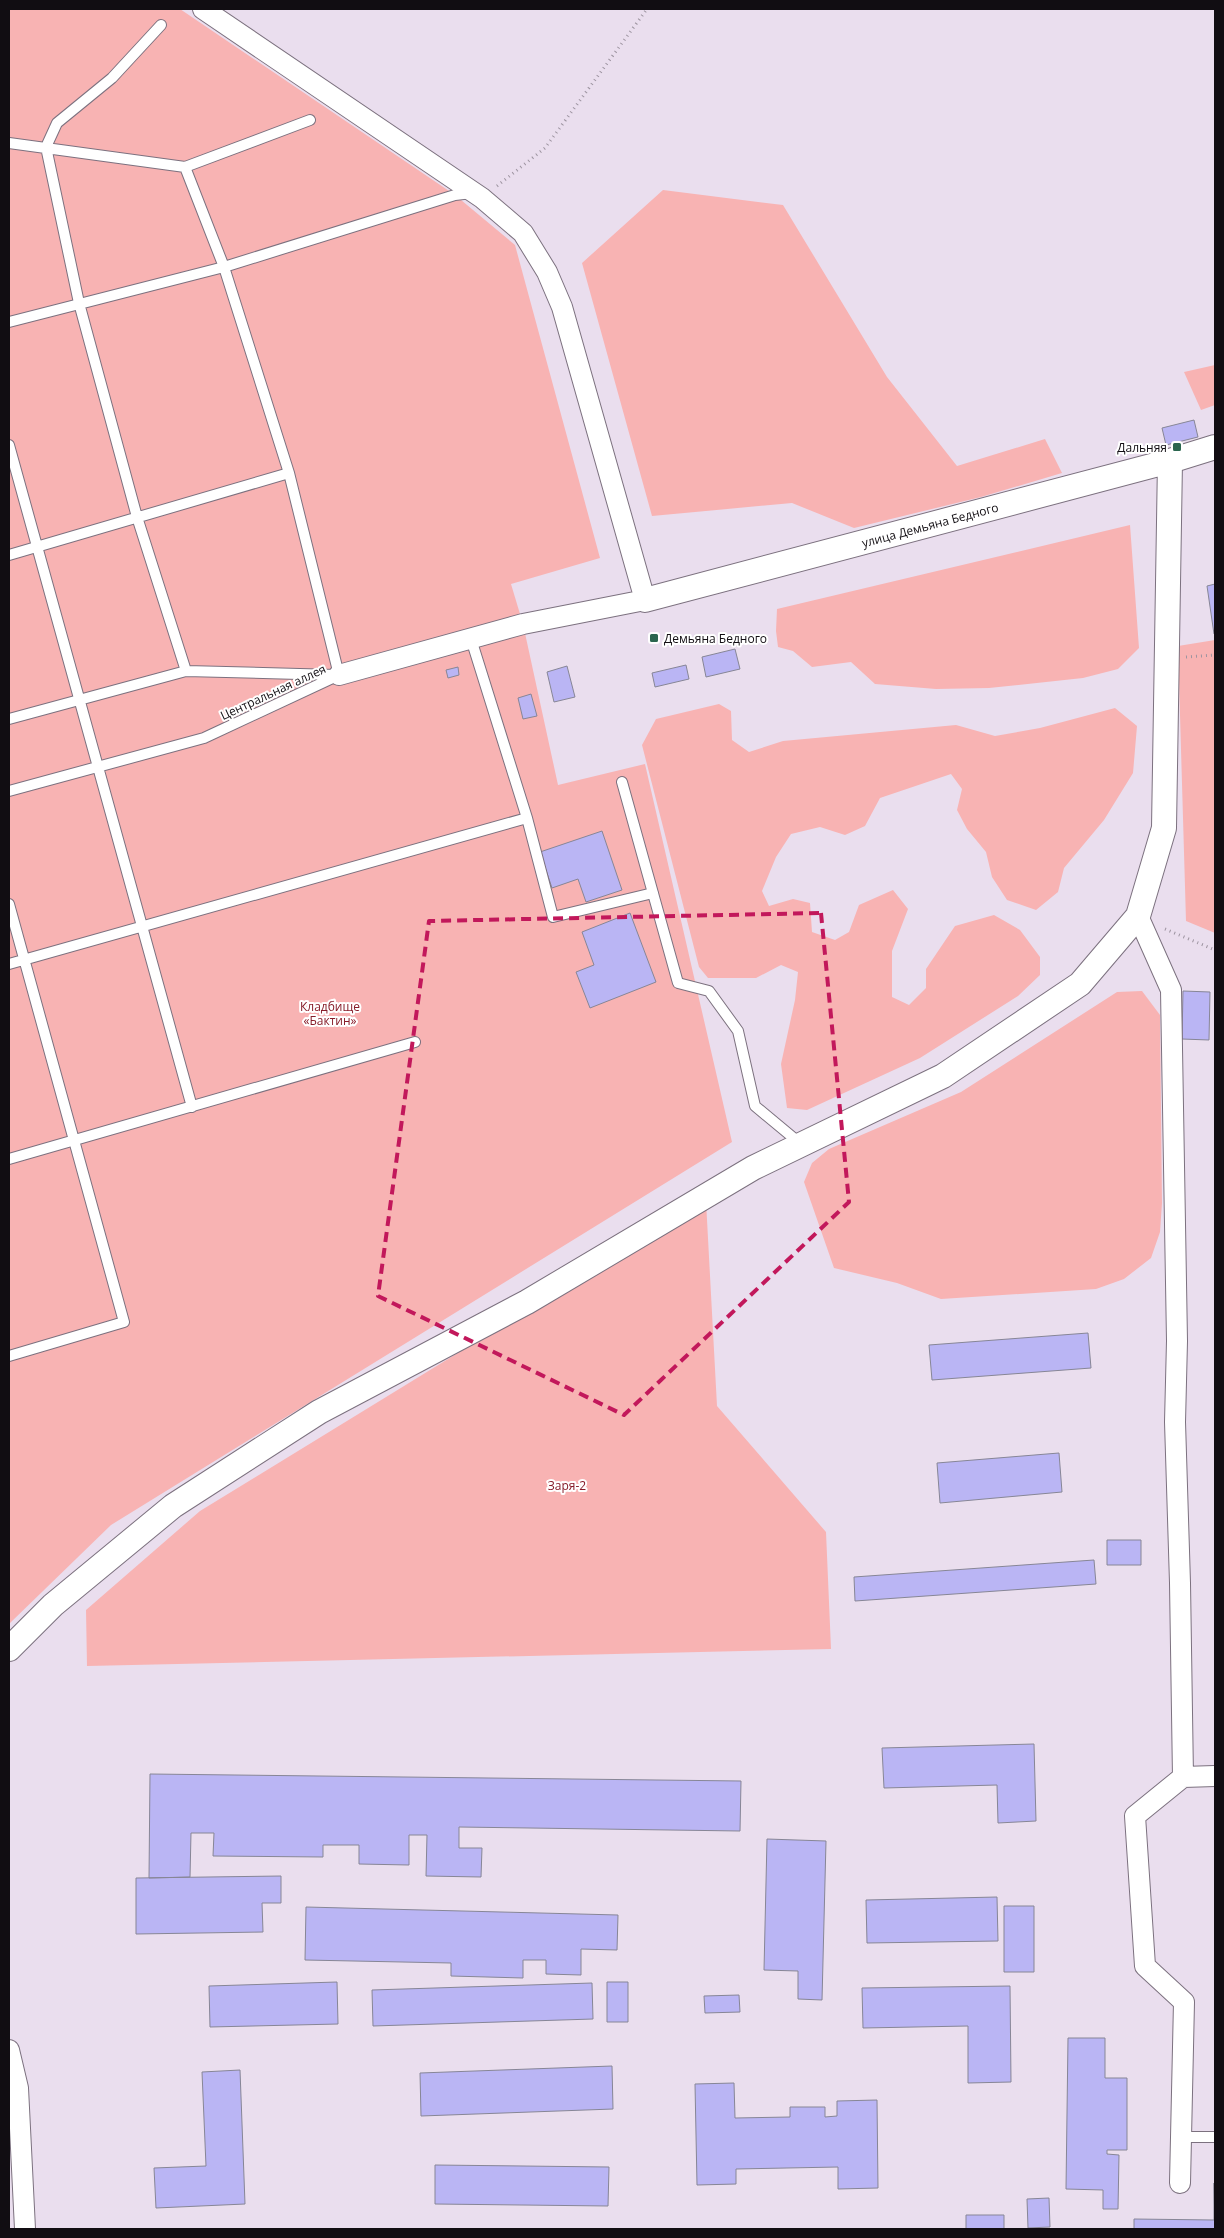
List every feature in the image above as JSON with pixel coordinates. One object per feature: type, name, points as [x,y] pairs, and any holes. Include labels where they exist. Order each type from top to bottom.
[{"type":"street","points":[[203,9],[477,195],[524,233],[547,272],[562,307],[645,600],[523,624],[339,675]]},
{"type":"street","name":"улица Демьяна Бедного","points":[[645,600],[1170,461],[1215,447]]},
{"type":"street","points":[[9,1649],[53,1605],[173,1506],[311,1418],[526,1302],[753,1168],[944,1076],[1080,984],[1138,916],[1164,828],[1170,461]]},
{"type":"street","points":[[1138,916],[1171,990],[1177,1341],[1174,1422],[1180,1584],[1183,1777]]},
{"type":"street","points":[[1180,2183],[1184,2002],[1145,1966],[1135,1816],[1183,1777],[1215,1776]]},
{"type":"street","points":[[9,2050],[14,2087],[25,2229]]},
{"type":"lane","points":[[161,25],[112,78],[57,123],[46,147],[78,303],[137,518],[186,671]]},
{"type":"lane","points":[[9,143],[185,167],[310,120]]},
{"type":"lane","points":[[185,167],[224,267],[289,473],[339,675]]},
{"type":"lane","points":[[9,322],[224,267],[455,195],[477,195]]},
{"type":"lane","points":[[9,445],[192,1107]]},
{"type":"lane","points":[[9,555],[289,473]]},
{"type":"lane","points":[[471,639],[527,818],[553,917],[653,893]]},
{"type":"lane","name":"Центральная аллея","points":[[9,720],[186,671],[339,675]]},
{"type":"lane","name":"Центральная аллея","points":[[9,791],[204,738],[339,675]]},
{"type":"lane","points":[[622,782],[678,983],[709,991],[738,1031],[755,1106],[802,1145]]},
{"type":"lane","points":[[9,964],[527,818]]},
{"type":"lane","points":[[9,904],[124,1322],[9,1356]]},
{"type":"lane","points":[[9,1159],[415,1042]]},
{"type":"lane","points":[[1181,2138],[1215,2137]]},
{"type":"path","points":[[477,195],[545,148],[648,9]]},
{"type":"path","points":[[1167,658],[1215,655]]},
{"type":"path","points":[[1138,916],[1215,950]]},
{"type":"highlighted area","points":[[821,913],[849,1202],[624,1415],[378,1296],[429,921]]},
{"type":"green space","name":"Кладбище «Бактин»","points":[[9,9],[180,9],[455,195],[515,245],[600,558],[511,584],[523,624],[558,785],[645,764],[732,1142],[111,1525],[9,1624]]},
{"type":"green space","points":[[663,190],[783,205],[887,377],[957,466],[1045,439],[1062,473],[981,497],[854,528],[792,503],[652,516],[582,263]]},
{"type":"green space","points":[[1215,365],[1215,405],[1201,410],[1184,372]]},
{"type":"green space","points":[[1130,525],[1139,648],[1118,669],[1083,678],[989,688],[936,689],[875,684],[851,662],[812,667],[793,651],[778,647],[776,631],[777,609]]},
{"type":"green space","points":[[1215,640],[1215,933],[1186,921],[1178,646]]},
{"type":"green space","points":[[719,704],[731,711],[732,740],[749,752],[783,741],[956,725],[995,736],[1040,728],[1115,708],[1137,726],[1133,773],[1104,820],[1064,868],[1058,892],[1036,910],[1007,900],[992,877],[986,852],[967,829],[957,810],[962,789],[951,774],[880,798],[865,826],[845,835],[820,827],[791,834],[776,857],[762,891],[769,906],[793,899],[810,903],[812,932],[835,940],[849,932],[859,905],[893,890],[908,909],[892,951],[892,997],[909,1005],[926,988],[926,969],[955,926],[994,915],[1020,930],[1040,957],[1040,975],[1018,996],[920,1058],[807,1110],[787,1108],[781,1064],[795,1000],[798,972],[781,965],[756,978],[708,978],[699,967],[642,745],[656,719]]},
{"type":"green space","points":[[1142,991],[1160,1015],[1162,1203],[1160,1232],[1151,1258],[1124,1279],[1096,1289],[941,1299],[897,1283],[834,1268],[804,1182],[812,1163],[829,1149],[961,1092],[1117,992]]},
{"type":"green space","name":"Заря-2","points":[[706,1201],[717,1406],[826,1532],[831,1649],[87,1666],[86,1610],[200,1511]]},
{"type":"building","points":[[1194,420],[1198,437],[1166,445],[1162,428]]},
{"type":"building","points":[[1215,584],[1215,634],[1214,634],[1207,586]]},
{"type":"building","points":[[735,649],[740,669],[706,677],[702,657]]},
{"type":"building","points":[[686,665],[689,679],[655,687],[652,673]]},
{"type":"building","points":[[567,666],[575,697],[554,702],[547,672]]},
{"type":"building","points":[[458,667],[459,675],[448,678],[446,670]]},
{"type":"building","points":[[531,694],[537,716],[523,719],[518,698]]},
{"type":"building","points":[[602,831],[622,890],[586,902],[578,879],[552,888],[540,852]]},
{"type":"building","points":[[630,913],[656,982],[590,1008],[576,972],[594,965],[582,932]]},
{"type":"building","points":[[1183,991],[1210,992],[1209,1040],[1182,1039]]},
{"type":"building","points":[[1088,1333],[1091,1368],[932,1380],[929,1345]]},
{"type":"building","points":[[1059,1453],[1062,1492],[940,1503],[937,1463]]},
{"type":"building","points":[[1107,1540],[1141,1540],[1141,1565],[1107,1565]]},
{"type":"building","points":[[1094,1560],[1096,1584],[855,1601],[854,1577]]},
{"type":"building","points":[[1034,1744],[1036,1821],[998,1823],[997,1785],[884,1788],[882,1748]]},
{"type":"building","points":[[150,1774],[741,1781],[740,1831],[459,1827],[459,1848],[482,1848],[481,1877],[426,1876],[427,1835],[409,1835],[409,1865],[359,1864],[359,1845],[323,1845],[323,1857],[213,1856],[214,1833],[191,1833],[190,1877],[149,1878]]},
{"type":"building","points":[[767,1839],[826,1841],[822,2000],[798,1999],[798,1971],[764,1970]]},
{"type":"building","points":[[281,1876],[281,1903],[262,1903],[263,1932],[136,1934],[136,1878]]},
{"type":"building","points":[[997,1897],[998,1941],[867,1943],[866,1900]]},
{"type":"building","points":[[1004,1906],[1034,1906],[1034,1972],[1004,1972]]},
{"type":"building","points":[[306,1907],[618,1915],[617,1950],[581,1949],[581,1975],[546,1974],[546,1960],[523,1960],[523,1978],[451,1976],[451,1963],[305,1960]]},
{"type":"building","points":[[337,1982],[338,2024],[210,2027],[209,1986]]},
{"type":"building","points":[[607,1982],[628,1982],[628,2022],[607,2022]]},
{"type":"building","points":[[592,1983],[593,2019],[373,2026],[372,1990]]},
{"type":"building","points":[[1010,1986],[1011,2082],[968,2083],[968,2026],[863,2028],[862,1988]]},
{"type":"building","points":[[739,1995],[740,2012],[705,2013],[704,1996]]},
{"type":"building","points":[[1068,2038],[1105,2038],[1105,2078],[1127,2078],[1127,2150],[1107,2150],[1107,2154],[1119,2155],[1118,2209],[1103,2209],[1103,2190],[1066,2189]]},
{"type":"building","points":[[612,2066],[613,2109],[421,2116],[420,2073]]},
{"type":"building","points":[[240,2070],[245,2204],[156,2208],[154,2168],[206,2166],[202,2072]]},
{"type":"building","points":[[734,2083],[735,2118],[790,2117],[790,2107],[825,2107],[825,2117],[837,2116],[837,2101],[877,2100],[878,2188],[838,2189],[838,2167],[736,2169],[736,2184],[697,2185],[695,2084]]},
{"type":"building","points":[[435,2165],[609,2167],[608,2206],[435,2204]]},
{"type":"building","points":[[1214,2183],[1215,2229],[1134,2229],[1134,2219],[1214,2220]]},
{"type":"building","points":[[1049,2198],[1050,2227],[1028,2228],[1027,2199]]},
{"type":"building","points":[[966,2215],[1004,2215],[1004,2229],[966,2229]]},
{"type":"place","name":"Дальняя","points":[[1177,447]]},
{"type":"place","name":"Демьяна Бедного","points":[[654,638]]}]
